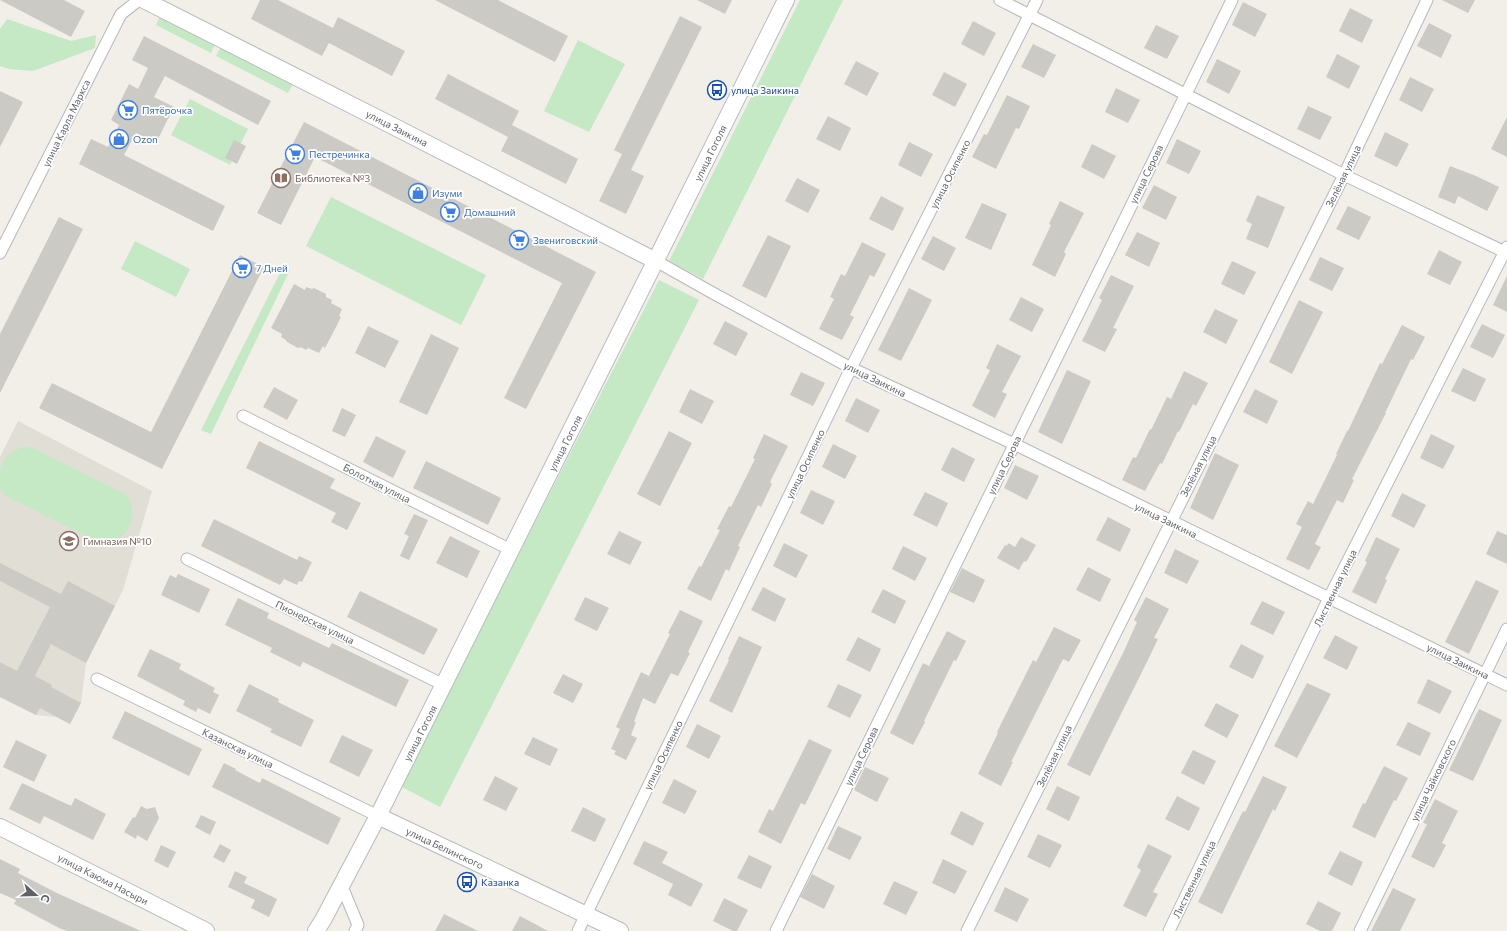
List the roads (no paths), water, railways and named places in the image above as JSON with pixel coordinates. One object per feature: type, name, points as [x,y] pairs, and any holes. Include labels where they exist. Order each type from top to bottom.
[{"type":"main road","name":"улица Заикина","points":[[144,0],[387,122],[656,261]]},
{"type":"main road","name":"улица Гоголя","points":[[316,931],[378,816],[786,0]]},
{"type":"main road","name":"улица Белинского","points":[[378,816],[620,931]]},
{"type":"main road","name":"улица Каюма Насыри","points":[[0,827],[206,931]]},
{"type":"street","name":"улица Карла Маркса","points":[[0,253],[121,14],[139,0]]},
{"type":"street","points":[[1000,0],[1344,175],[1506,250]]},
{"type":"street","name":"улица Осипенко","points":[[578,931],[851,368],[1037,0]]},
{"type":"street","name":"улица Серова","points":[[776,931],[1232,0]]},
{"type":"street","name":"Зелёная улица","points":[[967,931],[1344,175],[1427,0]]},
{"type":"street","name":"Лиственная улица","points":[[1169,931],[1329,598],[1506,250]]},
{"type":"street","name":"улица Заикина","points":[[656,261],[851,368],[1014,444],[1170,522],[1329,598],[1507,686]]},
{"type":"street","name":"Болотная улица","points":[[243,416],[511,550]]},
{"type":"street","name":"Пионерская улица","points":[[187,559],[444,685]]},
{"type":"street","name":"улица Чайковского","points":[[1360,931],[1507,629]]},
{"type":"street","name":"Казанская улица","points":[[97,680],[378,816]]},
{"type":"street","points":[[341,884],[358,925],[355,931]]},
{"type":"place","name":"улица Заикина","points":[[717,90]]},
{"type":"place","name":"Пятёрочка","points":[[128,110]]},
{"type":"place","name":"Ozon","points":[[119,139]]},
{"type":"place","name":"Пестречинка","points":[[295,154]]},
{"type":"place","name":"Библиотека №3","points":[[281,178]]},
{"type":"place","name":"Изуми","points":[[418,193]]},
{"type":"place","name":"Домашний","points":[[450,212]]},
{"type":"place","name":"Звениговский","points":[[519,240]]},
{"type":"place","name":"7 Дней","points":[[242,268]]},
{"type":"place","name":"Гимназия №10","points":[[69,541]]},
{"type":"place","name":"Казанка","points":[[467,882]]}]
